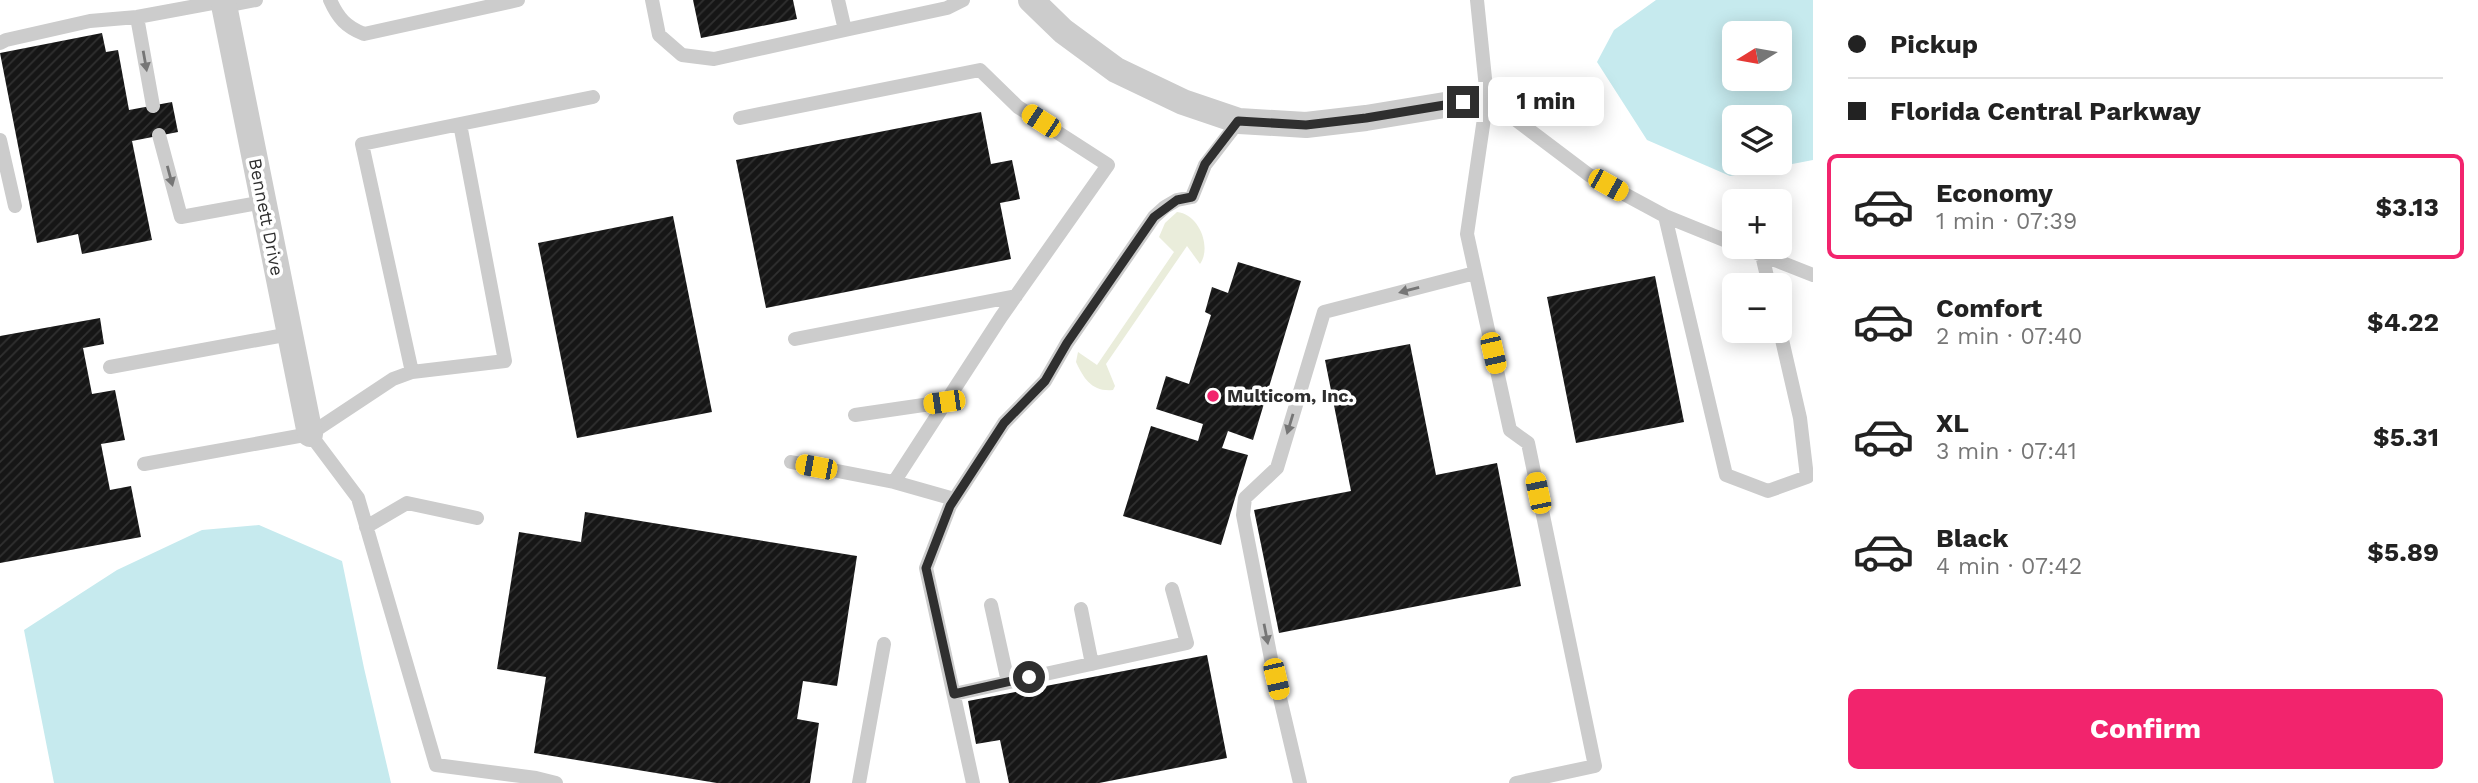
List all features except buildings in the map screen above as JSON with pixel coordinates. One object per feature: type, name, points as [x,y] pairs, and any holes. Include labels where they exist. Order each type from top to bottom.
[{"type":"street","points":[[1031,0],[1063,32],[1116,70],[1183,102],[1238,121],[1306,125],[1487,98]]},
{"type":"street","name":"Bennett Drive","points":[[223,3],[310,434]]},
{"type":"lane","points":[[0,43],[90,21],[256,0]]},
{"type":"lane","points":[[331,0],[336,13],[348,28],[364,34],[518,0]]},
{"type":"lane","points":[[652,0],[659,35],[682,55],[714,59],[947,8],[963,0]]},
{"type":"lane","points":[[838,0],[845,30]]},
{"type":"lane","points":[[1477,0],[1487,98],[1466,234],[1510,430],[1528,443],[1595,766],[1516,783]]},
{"type":"lane","points":[[137,17],[153,106]]},
{"type":"lane","points":[[740,118],[979,70],[1018,107],[1108,165],[944,402],[894,482]]},
{"type":"lane","points":[[412,373],[362,144],[593,97]]},
{"type":"lane","points":[[1487,98],[1589,175],[1665,216],[1722,239]]},
{"type":"lane","points":[[974,783],[926,568],[954,499],[1004,423],[1045,381],[1067,343],[1145,230],[1165,207],[1177,200],[1192,197],[1205,164],[1238,121]]},
{"type":"lane","points":[[144,464],[310,434],[393,379],[412,373],[505,361],[460,124]]},
{"type":"lane","points":[[159,135],[181,217],[263,202]]},
{"type":"lane","points":[[0,140],[15,206]]},
{"type":"lane","points":[[1665,216],[1726,475],[1768,491],[1807,477],[1800,418],[1783,343]]},
{"type":"lane","points":[[1772,259],[1813,275]]},
{"type":"lane","points":[[1300,783],[1272,664],[1243,514],[1245,498],[1277,468],[1324,312],[1475,273]]},
{"type":"lane","points":[[796,339],[1017,296]]},
{"type":"lane","points":[[110,367],[290,334]]},
{"type":"lane","points":[[855,415],[944,402]]},
{"type":"lane","points":[[310,434],[358,498],[436,765],[556,783]]},
{"type":"lane","points":[[790,461],[894,482],[954,499]]},
{"type":"lane","points":[[366,527],[407,503],[477,518]]},
{"type":"lane","points":[[954,694],[1186,643],[1172,589]]},
{"type":"lane","points":[[991,605],[1008,682]]},
{"type":"lane","points":[[1080,609],[1092,664]]},
{"type":"lane","points":[[859,783],[884,644]]},
{"type":"green space","points":[[1177,212],[1192,219],[1201,232],[1205,249],[1200,264],[1187,246],[1106,364],[1115,386],[1113,390],[1094,387],[1076,362],[1078,352],[1097,365],[1174,252],[1159,237],[1165,223]]},
{"type":"water","points":[[1656,0],[1813,0],[1813,160],[1792,164],[1792,105],[1722,105],[1722,173],[1647,140],[1597,62],[1614,30]]},
{"type":"water","points":[[259,525],[342,561],[391,783],[54,783],[24,630],[117,570],[202,530]]},
{"type":"place","name":"Multicom, Inc.","points":[[1213,396]]},
{"type":"route","points":[[1029,677],[954,694],[926,568],[950,506],[1004,423],[1045,381],[1067,343],[1154,217],[1177,200],[1192,197],[1205,164],[1238,121],[1306,125],[1463,102]]}]
